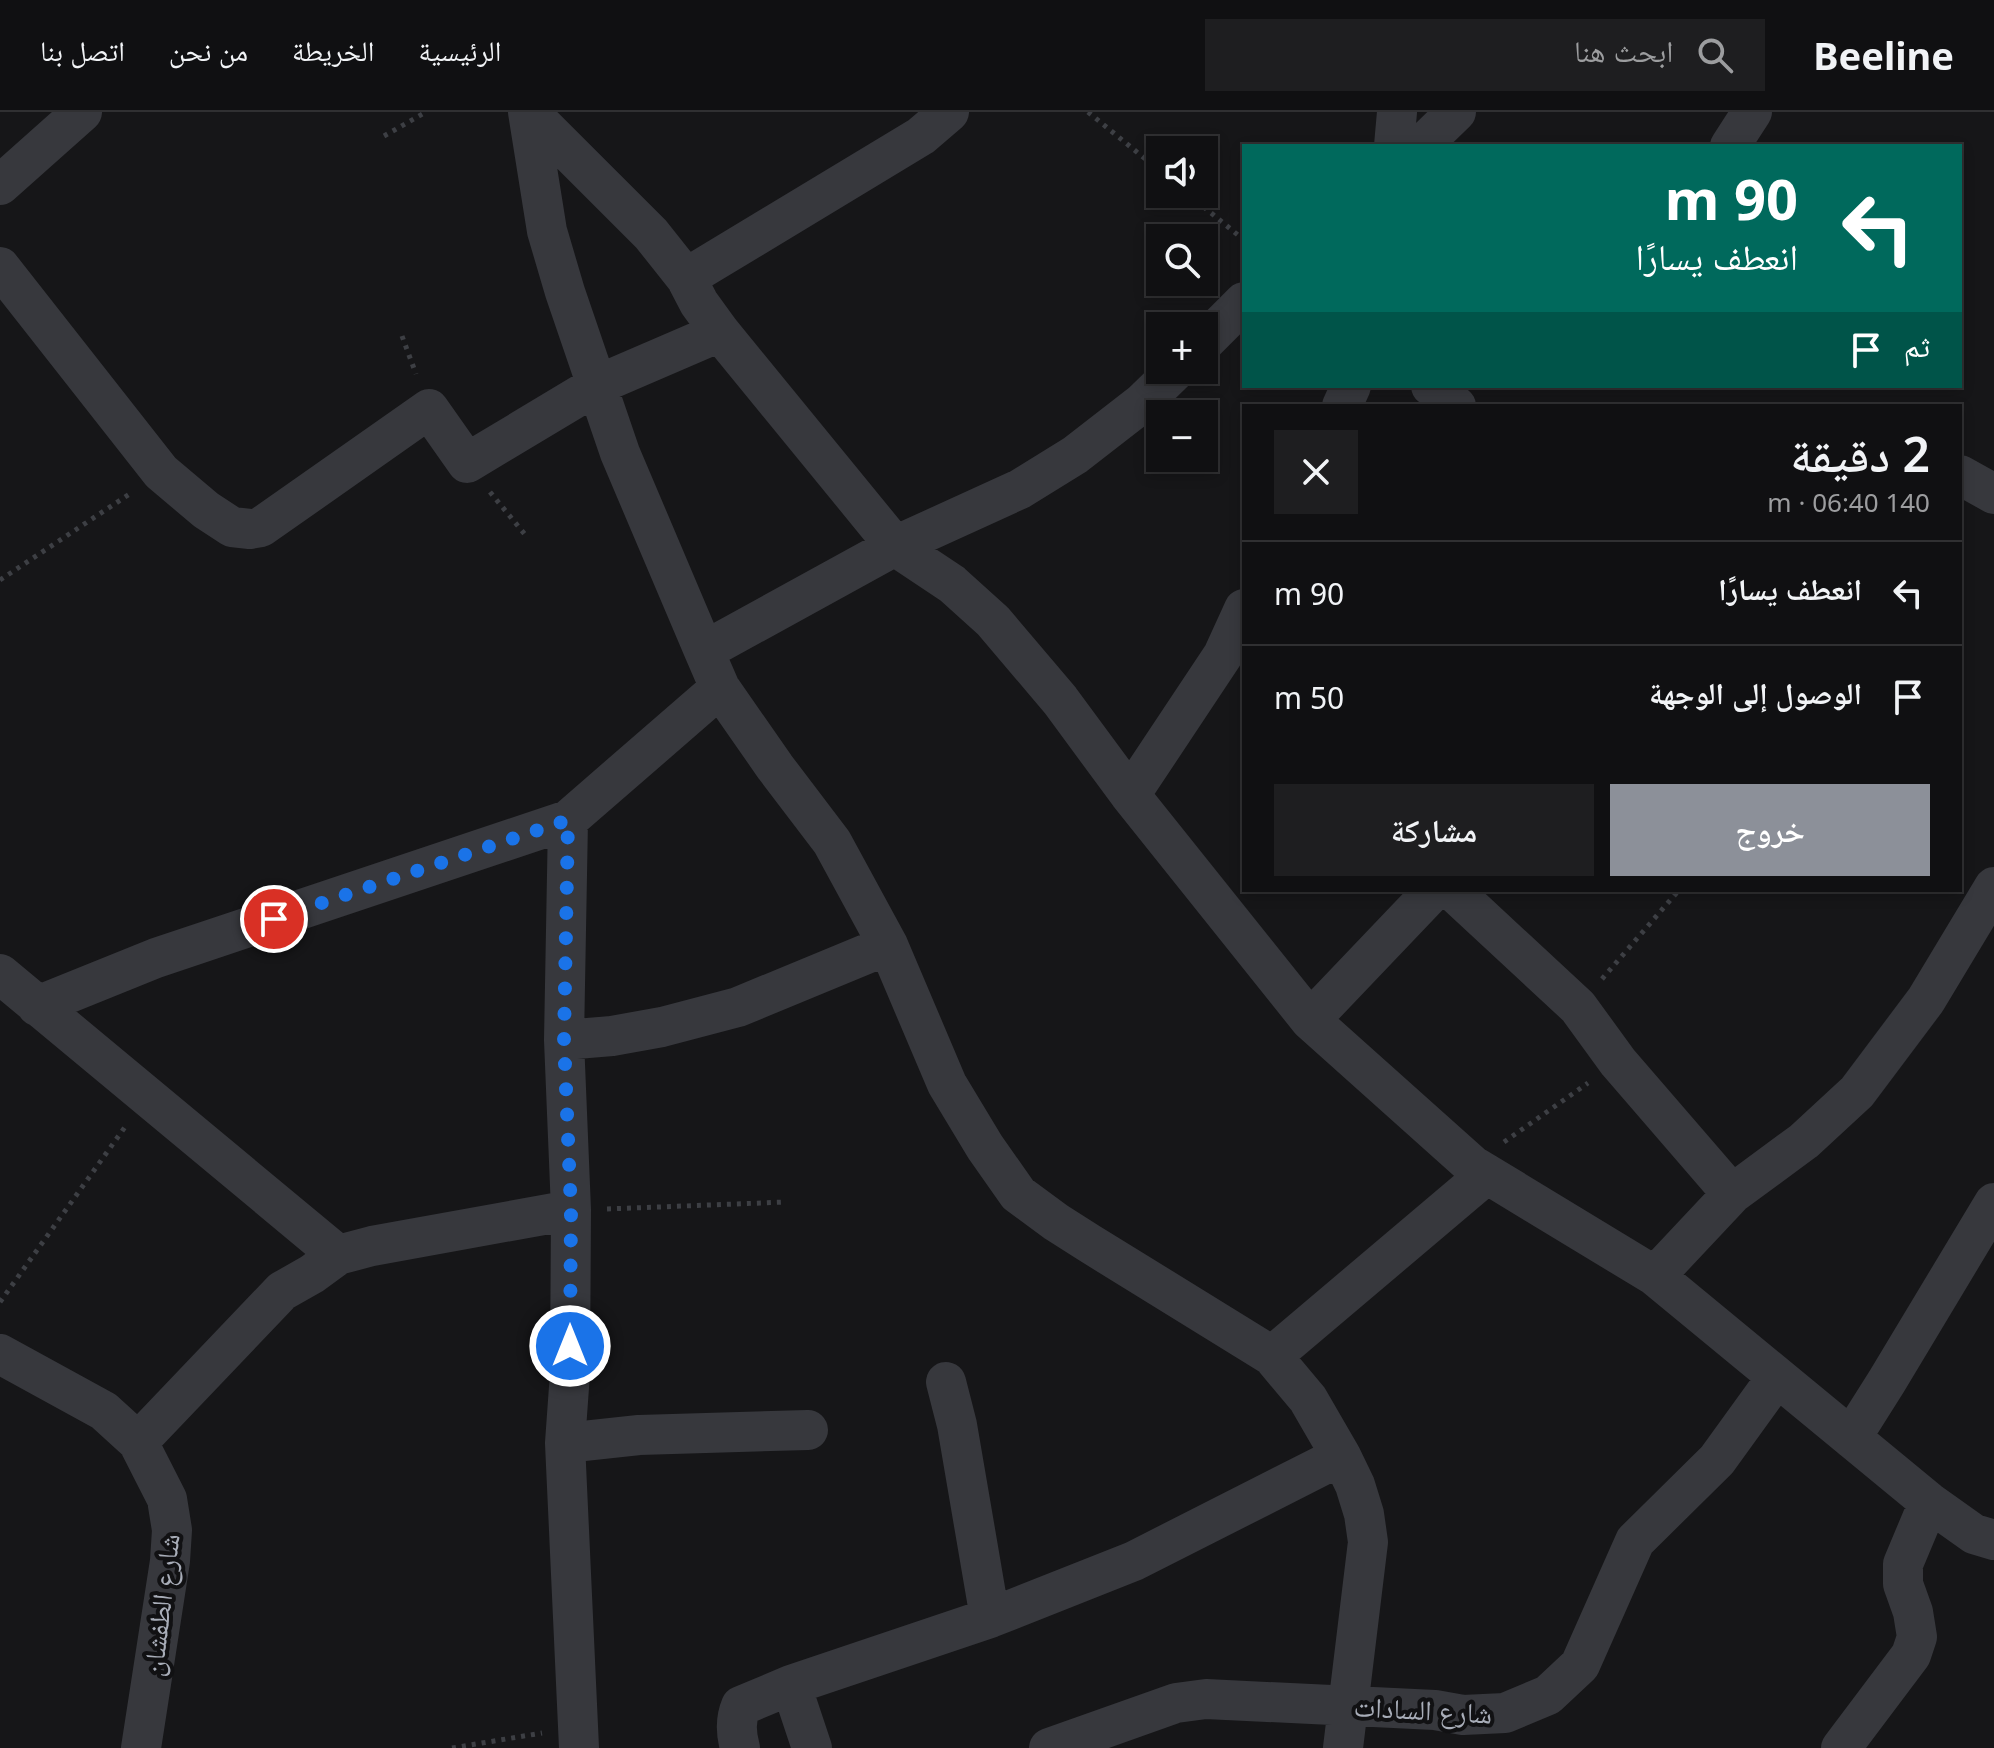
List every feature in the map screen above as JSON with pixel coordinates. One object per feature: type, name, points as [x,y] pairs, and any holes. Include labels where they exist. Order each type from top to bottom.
[{"type":"street","points":[[0,185],[82,112]]},
{"type":"street","points":[[529,112],[651,234],[686,278],[720,332],[895,546],[952,584],[993,621],[1060,700],[1130,795],[1310,1020],[1479,1169],[1655,1276],[1929,1502],[1974,1534],[1994,1540]]},
{"type":"street","points":[[529,112],[547,231],[565,292],[620,453],[720,688],[832,842],[888,945],[947,1084],[985,1147],[1018,1194],[1067,1229],[1272,1356],[1308,1399],[1341,1456],[1355,1485],[1368,1542],[1343,1748]]},
{"type":"street","points":[[686,278],[921,136],[949,112]]},
{"type":"street","points":[[1394,144],[1397,112]]},
{"type":"street","points":[[1423,144],[1456,112]]},
{"type":"street","points":[[1731,144],[1752,112]]},
{"type":"street","points":[[0,267],[161,472],[206,510],[232,527],[250,529],[261,527],[429,409],[467,463],[597,385],[720,332]]},
{"type":"street","points":[[1218,328],[1242,304]]},
{"type":"street","points":[[704,651],[895,546],[1020,489],[1075,455],[1162,384]]},
{"type":"street","points":[[1434,388],[1454,404]]},
{"type":"street","points":[[1962,476],[1994,494]]},
{"type":"street","points":[[1130,795],[1234,666],[1242,620]]},
{"type":"street","points":[[37,1006],[156,958],[568,820],[720,688]]},
{"type":"street","points":[[568,820],[564,1040],[571,1210],[570,1373],[565,1443],[578,1737]]},
{"type":"street","points":[[1655,1276],[1732,1194],[1804,1141],[1857,1092],[1926,1000],[1994,887]]},
{"type":"street","points":[[1310,1020],[1432,892]]},
{"type":"street","points":[[1454,892],[1578,1007],[1618,1062],[1732,1194]]},
{"type":"street","points":[[564,1040],[662,1027],[738,1007],[888,945]]},
{"type":"street","points":[[0,974],[338,1255]]},
{"type":"street","points":[[1272,1356],[1479,1169]]},
{"type":"street","points":[[1851,1438],[1994,1203]]},
{"type":"street","points":[[138,1442],[282,1291],[338,1255],[571,1210]]},
{"type":"street","name":"شارع الطفشان","points":[[0,1354],[104,1411],[138,1442],[167,1499],[172,1530],[170,1561],[141,1748]]},
{"type":"street","name":"شارع السادات","points":[[1049,1748],[1176,1703],[1206,1699],[1435,1710],[1463,1715],[1505,1713],[1548,1695],[1580,1665],[1635,1541],[1717,1460],[1777,1377]]},
{"type":"street","points":[[946,1382],[957,1425],[990,1618]]},
{"type":"street","points":[[565,1443],[639,1435],[808,1430]]},
{"type":"street","points":[[740,1748],[737,1723],[741,1706],[791,1685],[990,1618],[1134,1561],[1341,1456]]},
{"type":"street","points":[[1841,1748],[1911,1655],[1917,1637],[1913,1612],[1903,1584],[1903,1564],[1929,1502]]},
{"type":"street","points":[[791,1685],[812,1748]]},
{"type":"path","points":[[384,136],[426,112]]},
{"type":"path","points":[[1088,112],[1146,160]]},
{"type":"path","points":[[1205,208],[1242,238]]},
{"type":"path","points":[[467,463],[527,537]]},
{"type":"path","points":[[0,580],[161,472]]},
{"type":"path","points":[[1578,1007],[1677,892]]},
{"type":"path","points":[[1479,1169],[1618,1062]]},
{"type":"path","points":[[0,1302],[147,1097]]},
{"type":"path","points":[[571,1210],[786,1202]]},
{"type":"path","points":[[452,1748],[578,1737]]},
{"type":"route","points":[[274,919],[568,820],[564,1040],[571,1210],[570,1346]]}]
